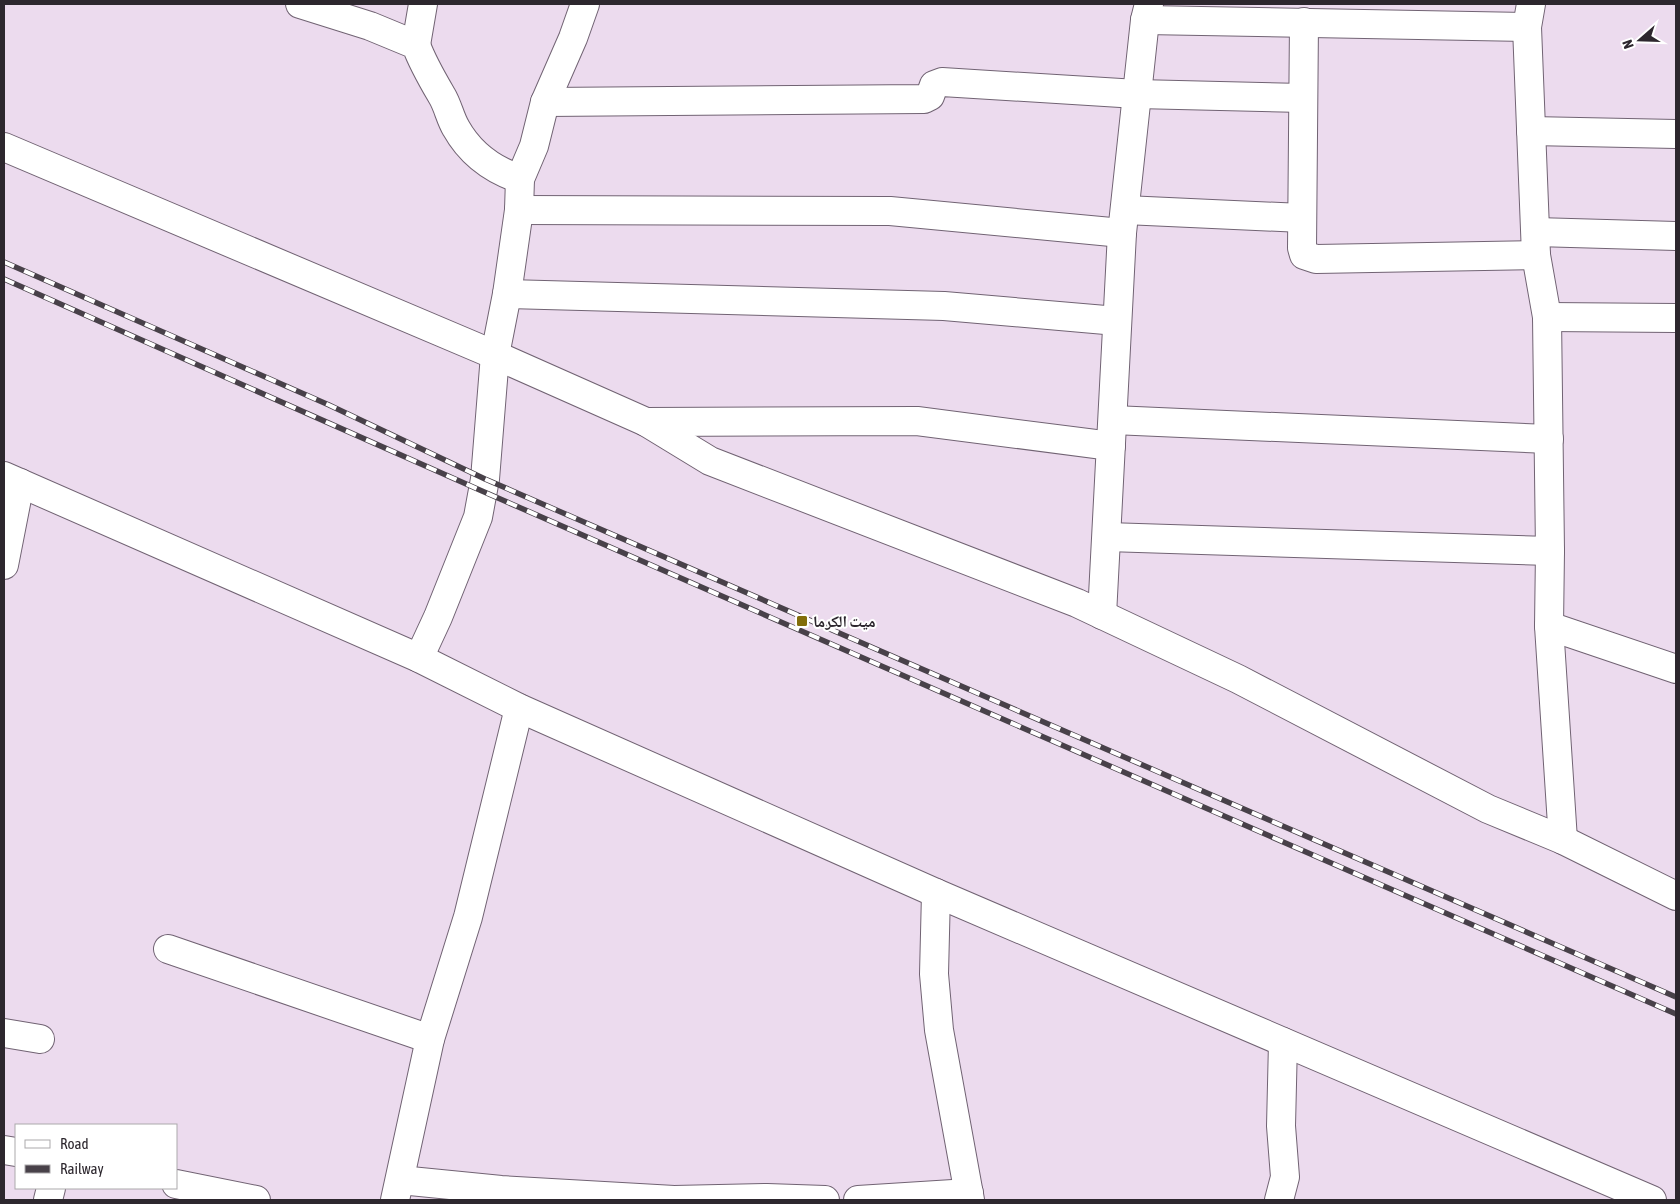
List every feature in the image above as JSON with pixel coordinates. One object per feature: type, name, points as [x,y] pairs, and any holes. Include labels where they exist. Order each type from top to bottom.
[{"type":"street","points":[[300,4],[370,26],[416,45]]},
{"type":"street","points":[[423,4],[416,45],[425,68],[461,134],[476,154],[501,172],[520,179]]},
{"type":"street","points":[[419,658],[438,617],[478,517],[485,479],[495,355],[520,210],[520,179],[534,146],[545,102],[573,38],[585,4]]},
{"type":"street","points":[[1102,615],[1123,222],[1147,12],[1304,22],[1529,15],[1531,131],[1536,244],[1547,317],[1549,626],[1563,840]]},
{"type":"street","points":[[1304,22],[1302,248],[1308,258],[1676,236]]},
{"type":"street","points":[[545,102],[924,98],[930,96],[934,85],[942,82],[1138,94],[1303,98]]},
{"type":"street","points":[[1531,131],[1676,134]]},
{"type":"street","points":[[4,147],[495,355],[646,422],[710,462],[1077,603],[1238,679],[1488,809],[1563,840],[1676,896]]},
{"type":"street","points":[[520,210],[890,211],[1123,222],[1302,218]]},
{"type":"street","points":[[507,294],[944,306],[1117,321]]},
{"type":"street","points":[[1547,317],[1676,318]]},
{"type":"street","points":[[646,422],[917,421],[1112,433],[1549,439]]},
{"type":"street","points":[[4,565],[12,480],[419,658],[519,708],[936,893],[1652,1200]]},
{"type":"street","points":[[1106,536],[1550,551]]},
{"type":"street","points":[[1549,626],[1676,669]]},
{"type":"street","points":[[519,708],[468,917],[430,1039],[398,1190],[501,1190],[674,1200],[767,1198],[825,1200]]},
{"type":"street","points":[[858,1200],[970,1197],[939,1030],[934,974],[936,893]]},
{"type":"street","points":[[168,949],[430,1039]]},
{"type":"street","points":[[4,1033],[40,1039]]},
{"type":"street","points":[[1279,1200],[1285,1178],[1281,1126],[1282,1042]]},
{"type":"street","points":[[178,1184],[256,1200]]},
{"type":"railway","points":[[4,262],[329,405],[485,479],[1676,997]]},
{"type":"railway","points":[[4,279],[482,491],[1676,1014]]},
{"type":"place","name":"ميت الكرما","points":[[802,621]]}]
